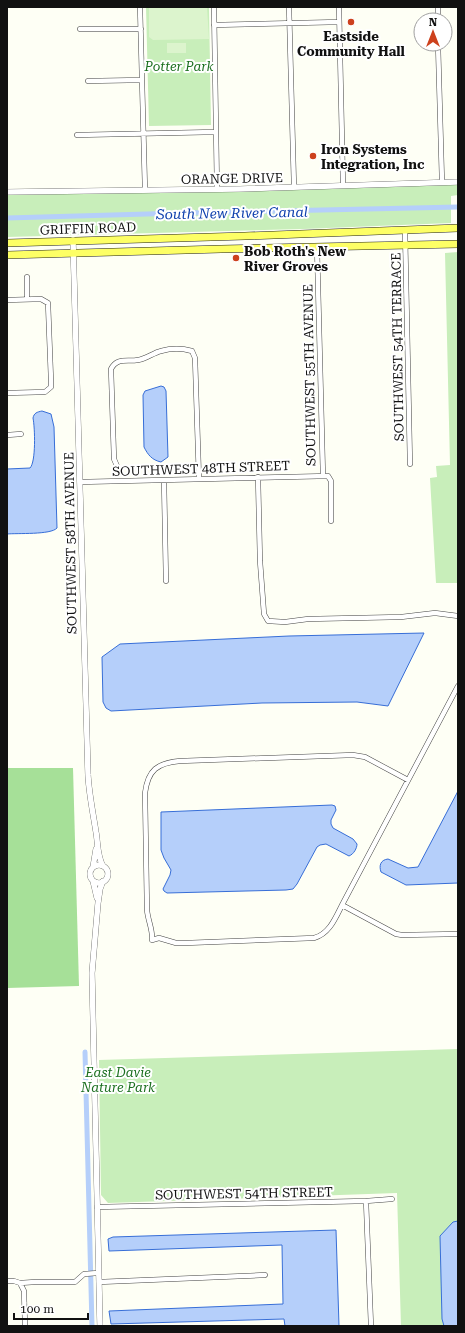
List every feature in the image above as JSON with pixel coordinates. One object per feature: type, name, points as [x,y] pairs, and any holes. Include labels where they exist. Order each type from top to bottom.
[{"type":"main road","name":"GRIFFIN ROAD","points":[[7,243],[458,228]]},
{"type":"main road","points":[[221,249],[226,242],[245,236]]},
{"type":"main road","points":[[199,249],[208,246],[213,237]]},
{"type":"main road","name":"GRIFFIN ROAD","points":[[7,255],[199,249],[458,244]]},
{"type":"street","points":[[140,7],[145,190]]},
{"type":"street","points":[[214,7],[217,189]]},
{"type":"street","points":[[289,7],[294,187]]},
{"type":"street","points":[[339,7],[343,185]]},
{"type":"street","points":[[214,25],[339,22]]},
{"type":"street","points":[[80,29],[141,29]]},
{"type":"street","points":[[438,52],[442,182]]},
{"type":"street","points":[[88,81],[141,80]]},
{"type":"street","points":[[77,135],[215,132]]},
{"type":"street","name":"ORANGE DRIVE","points":[[7,192],[217,189],[458,182]]},
{"type":"street","name":"SOUTHWEST 54TH TERRACE","points":[[406,230],[410,464]]},
{"type":"street","name":"SOUTHWEST 58TH AVENUE","points":[[73,240],[88,775],[97,845],[103,866]]},
{"type":"street","name":"SOUTHWEST 55TH AVENUE","points":[[317,247],[323,476],[328,476],[331,481],[331,521]]},
{"type":"street","points":[[27,277],[27,299]]},
{"type":"street","points":[[7,300],[41,299],[47,301],[50,308],[51,380],[50,389],[45,392],[7,393]]},
{"type":"street","points":[[117,466],[114,459],[111,369],[113,364],[120,360],[138,360],[162,351],[184,348],[192,351],[195,358],[199,479]]},
{"type":"street","points":[[7,435],[21,434]]},
{"type":"street","name":"SOUTHWEST 48TH STREET","points":[[80,482],[323,476]]},
{"type":"street","points":[[258,478],[260,561],[264,614],[268,621],[285,622],[308,619],[401,617],[435,613],[458,616]]},
{"type":"street","points":[[164,480],[166,581]]},
{"type":"street","points":[[408,780],[365,757],[353,755],[172,762],[158,766],[149,776],[146,784],[145,801],[147,910],[148,919],[153,932],[152,940],[160,938],[176,943],[186,943],[320,937],[329,928],[342,905],[458,686]]},
{"type":"street","name":"SOUTHWEST 58TH AVENUE","points":[[92,867],[97,845]]},
{"type":"street","points":[[98,903],[90,873],[92,867],[96,865],[103,866],[108,874],[100,889],[92,973],[100,1326]]},
{"type":"street","points":[[93,881],[103,882]]},
{"type":"street","points":[[342,905],[396,934],[458,934]]},
{"type":"street","name":"SOUTHWEST 54TH STREET","points":[[97,1207],[392,1199]]},
{"type":"street","points":[[366,1200],[371,1326]]},
{"type":"street","points":[[7,1281],[20,1283],[75,1282],[84,1274],[98,1273]]},
{"type":"street","points":[[99,1282],[266,1275]]},
{"type":"street","points":[[20,1283],[24,1291],[25,1326]]},
{"type":"green space","name":"Potter Park","points":[[146,7],[209,7],[211,125],[149,126]]},
{"type":"green space","points":[[149,7],[207,7],[209,39],[153,40],[149,37]]},
{"type":"green space","points":[[167,43],[186,43],[186,53],[167,53]]},
{"type":"green space","points":[[458,184],[458,195],[451,196],[451,223],[303,229],[7,237],[7,195],[311,189]]},
{"type":"green space","points":[[458,252],[458,583],[436,583],[430,478],[437,477],[436,466],[450,465],[445,253]]},
{"type":"green space","points":[[7,768],[73,768],[79,986],[7,988]]},
{"type":"green space","name":"East Davie Nature Park","points":[[458,1049],[458,1326],[401,1326],[397,1193],[108,1203],[101,1195],[99,1060]]},
{"type":"water","points":[[161,386],[164,387],[166,391],[168,457],[161,462],[151,457],[144,447],[143,395],[145,391]]},
{"type":"water","points":[[42,411],[51,414],[54,427],[57,528],[41,533],[7,534],[7,469],[30,468],[32,465],[35,437],[33,418],[36,413]]},
{"type":"water","points":[[424,633],[388,706],[357,702],[262,703],[111,711],[106,708],[103,702],[102,657],[120,644],[289,636]]},
{"type":"water","points":[[458,791],[458,883],[406,885],[381,872],[381,864],[383,861],[388,859],[408,868],[418,867]]},
{"type":"water","points":[[335,806],[336,810],[331,820],[333,828],[353,839],[357,844],[356,849],[349,856],[326,844],[320,845],[317,847],[293,889],[167,893],[164,891],[163,889],[171,870],[161,850],[161,812]]},
{"type":"water","points":[[458,1221],[458,1326],[444,1326],[442,1319],[440,1236],[453,1222]]},
{"type":"water","points":[[336,1230],[339,1326],[285,1326],[284,1319],[111,1324],[109,1311],[283,1304],[282,1245],[109,1251],[108,1239],[113,1237]]},
{"type":"waterway","name":"South New River Canal","points":[[7,218],[458,207]]},
{"type":"waterway","points":[[85,1052],[92,1326]]},
{"type":"place","name":"Eastside Community Hall","points":[[351,22]]},
{"type":"place","name":"Iron Systems Integration, Inc","points":[[313,156]]},
{"type":"place","name":"Bob Roth's New River Groves","points":[[236,258]]}]
